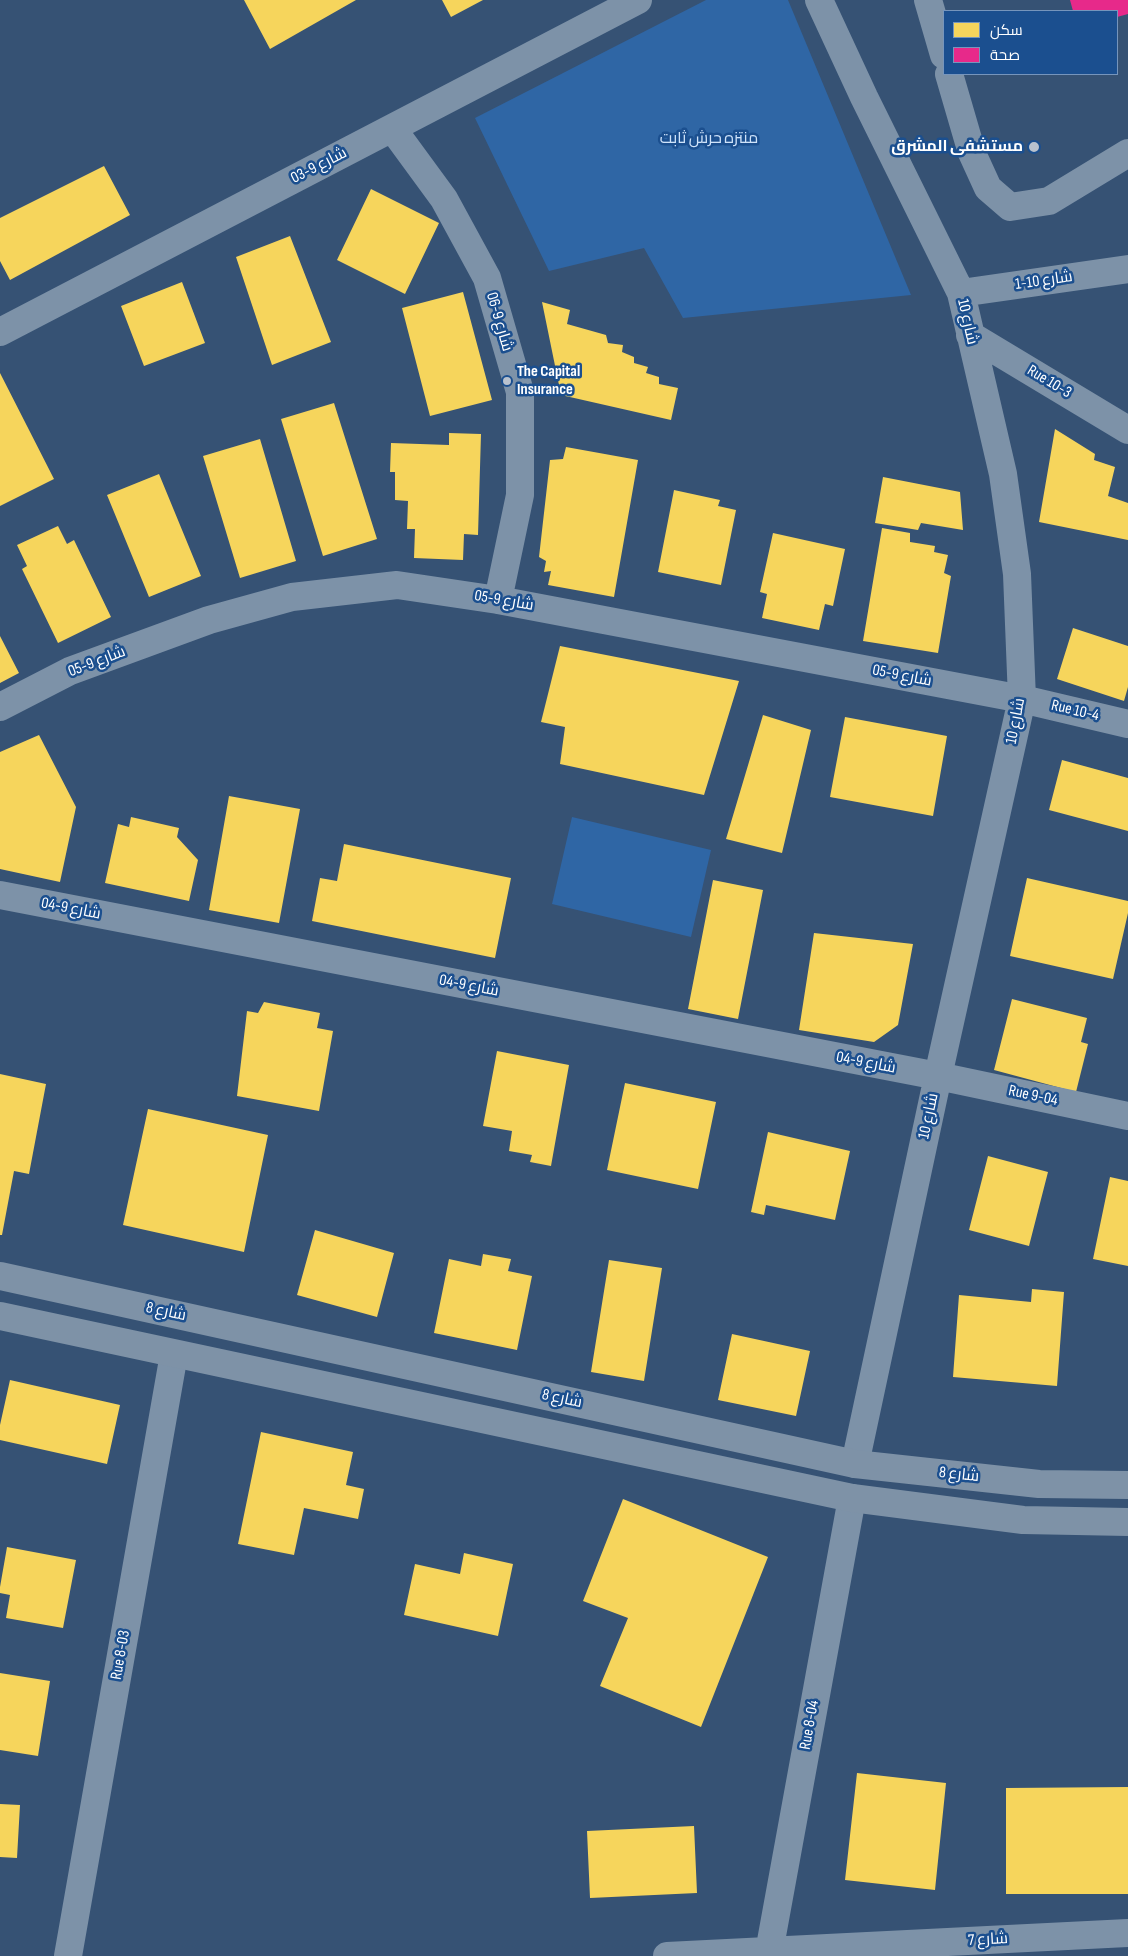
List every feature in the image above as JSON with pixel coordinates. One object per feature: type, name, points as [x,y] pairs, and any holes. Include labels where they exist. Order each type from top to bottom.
[{"type":"highway","name":"شارع 8","points":[[0,1276],[855,1464],[1039,1484],[1128,1485]]},
{"type":"highway","points":[[0,1316],[852,1498],[1023,1520],[1128,1522]]},
{"type":"street","name":"شارع 9-03","points":[[0,332],[638,0]]},
{"type":"street","name":"شارع 10","points":[[819,0],[961,293],[1003,474],[1016,565],[1022,698],[938,1076],[855,1464]]},
{"type":"street","points":[[928,0],[943,52]]},
{"type":"street","points":[[950,75],[972,153],[988,188],[1010,207],[1049,201],[1128,152]]},
{"type":"street","name":"شارع 9-06","points":[[392,128],[444,200],[487,278],[520,392],[520,495],[498,600]]},
{"type":"street","name":"شارع 10-1","points":[[961,293],[1128,269]]},
{"type":"street","name":"Rue 10-3","points":[[970,335],[1128,430]]},
{"type":"street","name":"شارع 9-05","points":[[0,708],[70,672],[209,620],[292,597],[397,585],[498,600],[1022,698]]},
{"type":"street","name":"Rue 10-4","points":[[1022,698],[1128,724]]},
{"type":"street","name":"شارع 9-04","points":[[0,895],[938,1076]]},
{"type":"street","name":"Rue 9-04","points":[[938,1076],[1128,1116]]},
{"type":"street","name":"Rue 8-03","points":[[68,1956],[174,1354]]},
{"type":"street","name":"Rue 8-04","points":[[767,1954],[852,1498]]},
{"type":"street","name":"شارع 7","points":[[667,1956],[767,1954],[1128,1933]]},
{"type":"green space","name":"منتزه حرش ثابت","points":[[706,0],[788,0],[911,295],[683,318],[644,248],[549,271],[475,118]]},
{"type":"green space","points":[[572,817],[711,850],[691,937],[552,904]]},
{"type":"building: سكن","points":[[244,0],[356,0],[270,49]]},
{"type":"building: سكن","points":[[442,0],[483,0],[451,17]]},
{"type":"building: سكن","points":[[104,166],[130,215],[10,280],[0,261],[0,218]]},
{"type":"building: سكن","points":[[371,189],[439,223],[405,294],[337,260]]},
{"type":"building: سكن","points":[[290,236],[331,342],[272,365],[236,257]]},
{"type":"building: سكن","points":[[182,282],[205,343],[144,366],[121,306]]},
{"type":"building: سكن","points":[[463,292],[492,400],[430,416],[402,308]]},
{"type":"building: سكن","points":[[542,302],[570,310],[567,324],[606,335],[608,343],[623,345],[622,352],[634,357],[634,363],[648,367],[646,373],[659,377],[659,384],[678,388],[671,420],[561,395]]},
{"type":"building: سكن","points":[[0,373],[54,479],[0,506]]},
{"type":"building: سكن","points":[[334,403],[377,539],[323,556],[281,419]]},
{"type":"building: سكن","points":[[1055,429],[1095,454],[1094,460],[1115,467],[1108,496],[1128,503],[1128,540],[1039,522]]},
{"type":"building: سكن","points":[[449,433],[481,434],[478,535],[464,534],[463,560],[414,558],[415,529],[407,529],[408,501],[395,500],[395,472],[390,472],[391,443],[449,445]]},
{"type":"building: سكن","points":[[260,439],[296,561],[240,578],[203,456]]},
{"type":"building: سكن","points":[[566,447],[638,460],[614,597],[548,585],[551,571],[544,572],[546,561],[539,557],[550,460],[563,459]]},
{"type":"building: سكن","points":[[159,474],[201,576],[149,597],[107,495]]},
{"type":"building: سكن","points":[[883,477],[960,492],[963,530],[921,523],[918,530],[875,523]]},
{"type":"building: سكن","points":[[674,490],[720,500],[718,506],[736,510],[721,585],[658,572]]},
{"type":"building: سكن","points":[[58,526],[67,544],[74,540],[111,617],[58,643],[22,569],[27,566],[17,545]]},
{"type":"building: سكن","points":[[882,528],[910,533],[910,542],[935,546],[934,552],[948,555],[944,573],[951,576],[938,653],[863,641]]},
{"type":"building: سكن","points":[[773,533],[845,549],[833,606],[825,604],[819,630],[762,618],[767,594],[760,592]]},
{"type":"building: سكن","points":[[1073,628],[1128,646],[1128,687],[1124,701],[1057,679]]},
{"type":"building: سكن","points":[[0,636],[19,673],[0,683]]},
{"type":"building: سكن","points":[[560,646],[739,681],[704,795],[560,764],[565,727],[541,722]]},
{"type":"building: سكن","points":[[763,715],[811,730],[782,853],[726,839]]},
{"type":"building: سكن","points":[[845,717],[947,736],[933,816],[830,797]]},
{"type":"building: سكن","points":[[39,735],[76,807],[60,882],[0,869],[0,752]]},
{"type":"building: سكن","points":[[1062,760],[1128,778],[1128,831],[1049,810]]},
{"type":"building: سكن","points":[[229,796],[300,809],[279,923],[209,910]]},
{"type":"building: سكن","points":[[131,817],[179,828],[177,837],[198,860],[189,901],[105,883],[118,824],[129,827]]},
{"type":"building: سكن","points":[[344,844],[511,878],[495,958],[312,921],[320,878],[337,881]]},
{"type":"building: سكن","points":[[1027,878],[1128,901],[1128,913],[1113,979],[1010,956]]},
{"type":"building: سكن","points":[[713,880],[763,890],[738,1019],[688,1009]]},
{"type":"building: سكن","points":[[814,933],[913,944],[898,1025],[874,1042],[799,1030]]},
{"type":"building: سكن","points":[[1012,999],[1087,1018],[1081,1042],[1088,1044],[1076,1092],[994,1070]]},
{"type":"building: سكن","points":[[264,1002],[320,1013],[317,1028],[333,1031],[319,1111],[237,1096],[247,1011],[258,1013]]},
{"type":"building: سكن","points":[[497,1051],[569,1065],[551,1166],[530,1162],[532,1155],[509,1151],[512,1131],[483,1126]]},
{"type":"building: سكن","points":[[0,1074],[46,1084],[29,1174],[14,1171],[2,1235],[0,1235]]},
{"type":"building: سكن","points":[[625,1083],[716,1102],[698,1189],[607,1170]]},
{"type":"building: سكن","points":[[148,1109],[268,1135],[244,1252],[123,1225]]},
{"type":"building: سكن","points":[[768,1132],[850,1151],[835,1220],[766,1205],[764,1215],[751,1212]]},
{"type":"building: سكن","points":[[988,1156],[1048,1172],[1029,1246],[969,1230]]},
{"type":"building: سكن","points":[[1110,1177],[1128,1181],[1128,1266],[1093,1259]]},
{"type":"building: سكن","points":[[315,1230],[394,1253],[377,1317],[297,1295]]},
{"type":"building: سكن","points":[[483,1254],[511,1259],[508,1271],[532,1276],[517,1350],[434,1333],[449,1259],[481,1266]]},
{"type":"building: سكن","points":[[609,1260],[662,1268],[644,1381],[591,1372]]},
{"type":"building: سكن","points":[[1032,1289],[1064,1292],[1057,1386],[953,1377],[959,1295],[1031,1302]]},
{"type":"building: سكن","points":[[732,1334],[810,1351],[796,1416],[718,1400]]},
{"type":"building: سكن","points":[[10,1380],[120,1405],[107,1464],[0,1440],[0,1425]]},
{"type":"building: سكن","points":[[261,1432],[353,1452],[346,1485],[364,1489],[358,1519],[304,1508],[294,1555],[238,1544]]},
{"type":"building: سكن","points":[[623,1499],[768,1557],[701,1727],[600,1686],[628,1618],[583,1601]]},
{"type":"building: سكن","points":[[7,1547],[76,1560],[63,1628],[6,1618],[10,1595],[0,1593],[0,1587]]},
{"type":"building: سكن","points":[[464,1553],[513,1564],[498,1636],[404,1615],[415,1564],[460,1574]]},
{"type":"building: سكن","points":[[0,1673],[50,1681],[38,1756],[0,1750]]},
{"type":"building: سكن","points":[[857,1773],[946,1783],[935,1890],[845,1880]]},
{"type":"building: سكن","points":[[1128,1787],[1128,1894],[1006,1894],[1006,1788]]},
{"type":"building: سكن","points":[[0,1804],[20,1805],[17,1858],[0,1857]]},
{"type":"building: سكن","points":[[694,1826],[697,1893],[590,1898],[587,1831]]},
{"type":"building: صحة","points":[[1070,0],[1128,0],[1128,14],[1118,17],[1118,10],[1073,10]]},
{"type":"place","name":"مستشفى المشرق","points":[[1034,147]]},
{"type":"place","name":"The Capital Insurance","points":[[507,381]]}]
